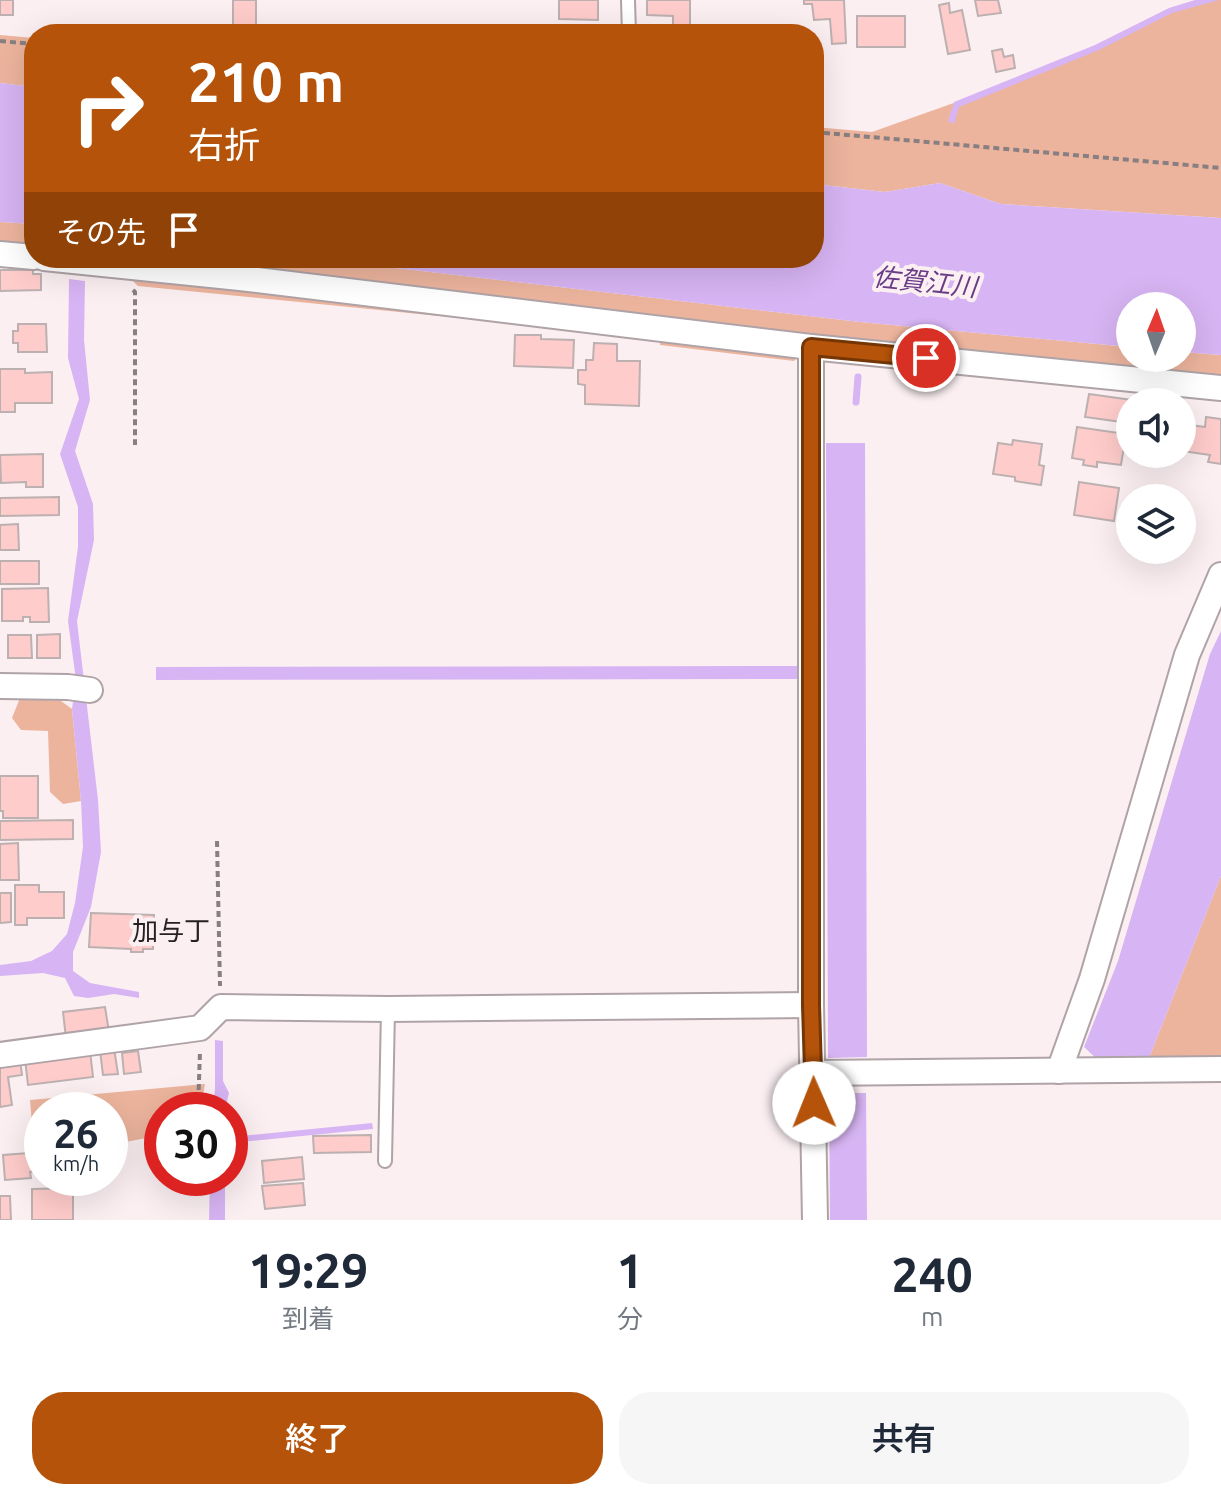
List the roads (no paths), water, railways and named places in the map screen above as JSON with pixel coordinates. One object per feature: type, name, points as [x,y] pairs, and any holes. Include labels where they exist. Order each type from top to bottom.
[{"type":"street","points":[[0,254],[24,256]]},
{"type":"street","points":[[150,268],[811,347],[1221,388]]},
{"type":"street","points":[[811,347],[811,1005],[815,1220]]},
{"type":"street","points":[[1059,1071],[1092,979],[1187,655],[1221,575]]},
{"type":"street","points":[[0,686],[79,688]]},
{"type":"street","points":[[0,1055],[200,1028],[221,1007],[388,1009],[811,1005]]},
{"type":"street","points":[[814,1073],[1221,1069]]},
{"type":"lane","points":[[628,0],[629,24]]},
{"type":"lane","points":[[385,1161],[388,1009]]},
{"type":"water","points":[[1195,0],[1219,0],[1172,13],[1099,50],[959,107],[954,124],[948,121],[954,102],[1095,45],[1169,8]]},
{"type":"water","points":[[0,83],[24,86],[24,223],[0,222]]},
{"type":"water","name":"佐賀江川","points":[[940,183],[1001,204],[1221,218],[1221,355],[1196,353],[1196,292],[1116,292],[1116,346],[860,322],[395,268],[824,268],[824,185],[885,192]]},
{"type":"water","points":[[69,279],[85,281],[84,340],[90,400],[75,451],[93,504],[94,540],[77,621],[101,852],[91,907],[73,952],[73,971],[90,983],[139,992],[139,998],[114,994],[88,998],[74,996],[65,978],[43,973],[0,976],[0,965],[31,961],[52,951],[67,934],[83,847],[72,709],[76,680],[68,621],[78,547],[78,507],[60,454],[79,399],[68,358]]},
{"type":"water","points":[[826,443],[865,443],[867,1057],[828,1058]]},
{"type":"water","points":[[1221,631],[1221,876],[1149,1058],[1099,1061],[1084,1047],[1118,961],[1210,654]]},
{"type":"water","points":[[800,666],[800,679],[156,680],[156,667]]},
{"type":"water","points":[[215,1040],[223,1041],[223,1081],[228,1092],[215,1092]]},
{"type":"water","points":[[829,1093],[866,1093],[867,1220],[830,1220]]},
{"type":"water","points":[[372,1123],[373,1129],[248,1141],[248,1135]]},
{"type":"water","points":[[210,1196],[225,1196],[225,1220],[209,1220]]},
{"type":"waterway","points":[[856,402],[858,377]]},
{"type":"district","name":"加与丁","points":[[171,931]]}]
